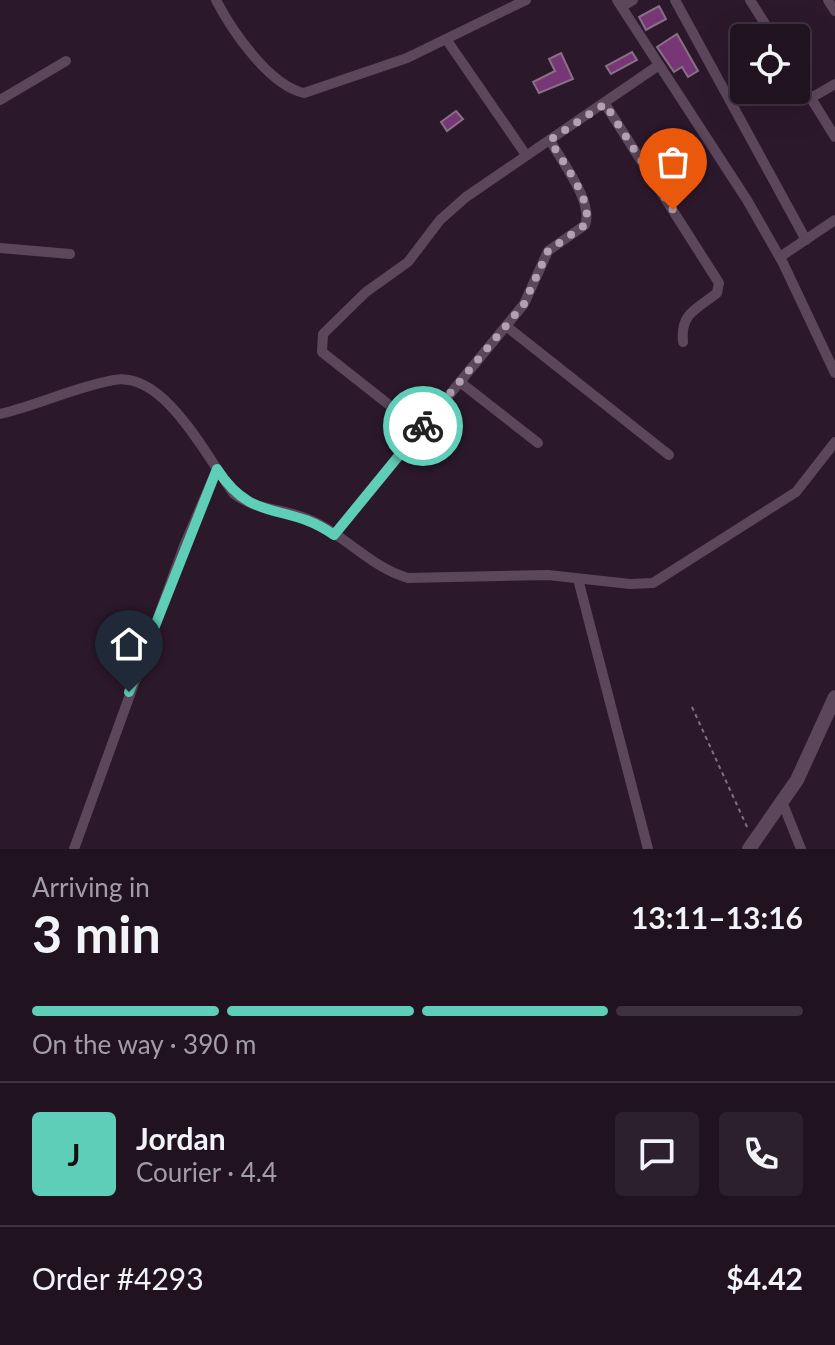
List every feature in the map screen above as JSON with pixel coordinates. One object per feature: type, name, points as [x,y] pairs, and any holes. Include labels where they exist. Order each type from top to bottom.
[{"type":"street","points":[[216,0],[229,25],[247,47],[287,87],[304,93],[407,58],[526,0]]},
{"type":"street","points":[[633,0],[620,3],[626,20],[747,200],[780,257],[835,373]]},
{"type":"street","points":[[675,0],[806,240]]},
{"type":"street","points":[[828,0],[835,11]]},
{"type":"street","points":[[754,1],[766,24]]},
{"type":"street","points":[[446,39],[526,155]]},
{"type":"street","points":[[0,100],[66,61]]},
{"type":"street","points":[[421,430],[322,352],[323,334],[366,292],[408,262],[440,220],[526,155],[659,65]]},
{"type":"street","points":[[835,84],[811,98],[835,137]]},
{"type":"street","points":[[605,104],[719,283],[717,293],[693,308],[684,319],[683,342]]},
{"type":"street","points":[[334,535],[524,304],[548,251],[581,229],[588,219],[584,198],[550,140]]},
{"type":"street","points":[[780,257],[835,220]]},
{"type":"street","points":[[0,248],[70,254]]},
{"type":"street","points":[[506,326],[669,455]]},
{"type":"street","points":[[0,414],[114,380],[139,380],[162,396],[234,494],[243,501],[306,518],[388,571],[408,578],[494,575],[644,585],[663,578],[796,492],[835,442]]},
{"type":"street","points":[[460,382],[538,443]]},
{"type":"street","points":[[74,849],[184,546],[217,469]]},
{"type":"street","points":[[578,579],[648,849]]},
{"type":"street","points":[[754,843],[783,804],[809,758],[835,697]]},
{"type":"street","points":[[783,804],[801,849]]},
{"type":"path","points":[[692,707],[754,843]]},
{"type":"building","points":[[659,6],[666,19],[646,30],[639,17]]},
{"type":"building","points":[[677,34],[698,71],[688,77],[682,67],[674,72],[657,47]]},
{"type":"building","points":[[632,52],[637,60],[611,74],[606,66]]},
{"type":"building","points":[[561,53],[573,79],[539,93],[533,82],[555,71],[549,59]]},
{"type":"building","points":[[456,111],[463,119],[447,131],[441,122]]},
{"type":"way so far","points":[[423,426],[524,304],[548,251],[581,229],[588,219],[589,211],[584,198],[550,140],[605,104],[673,210]]},
{"type":"route","points":[[129,692],[184,546],[217,469],[234,494],[243,501],[270,511],[306,518],[334,535],[423,426]]}]
